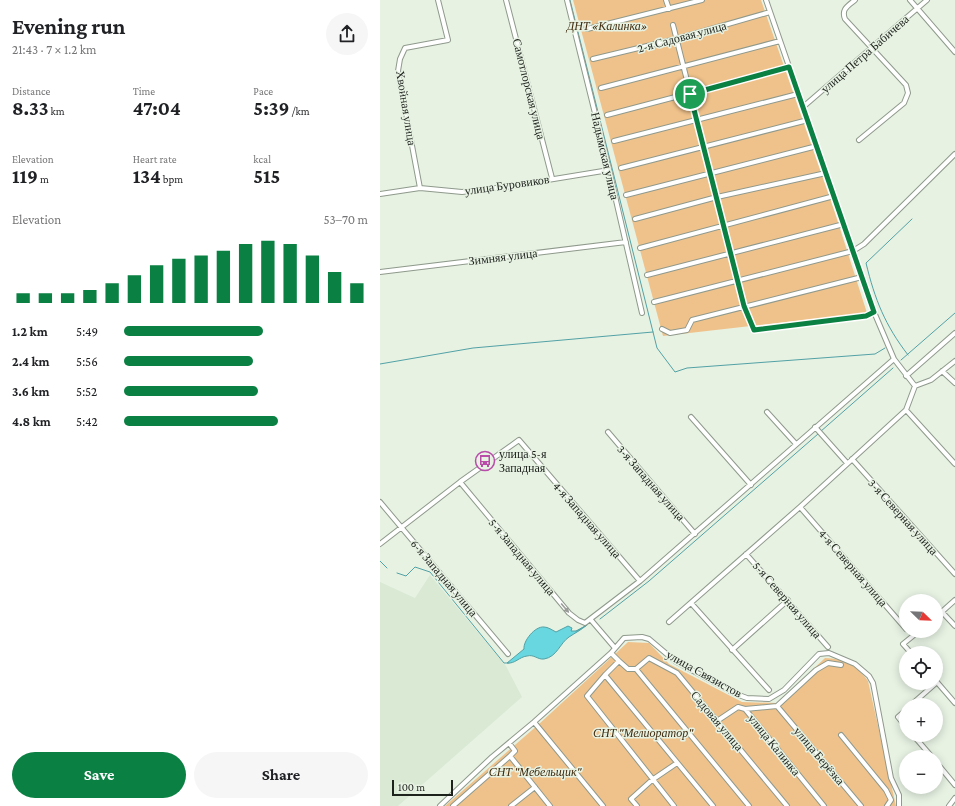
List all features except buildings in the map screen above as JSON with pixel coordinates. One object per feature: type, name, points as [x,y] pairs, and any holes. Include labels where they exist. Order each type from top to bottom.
[{"type":"street","name":"Хвойная улица","points":[[420,188],[398,71],[405,48],[448,40],[438,0]]},
{"type":"street","name":"Самотлорская улица","points":[[506,0],[552,178]]},
{"type":"street","name":"Надымская улица","points":[[567,0],[609,170],[642,313]]},
{"type":"street","points":[[666,0],[669,9]]},
{"type":"street","points":[[587,29],[702,0]]},
{"type":"street","points":[[766,0],[874,312],[894,359],[915,386]]},
{"type":"street","points":[[855,0],[845,8],[844,17],[871,49],[906,85],[908,96],[904,103],[860,140]]},
{"type":"street","points":[[910,0],[955,52]]},
{"type":"street","name":"улица Петра Бабичева","points":[[803,107],[927,0]]},
{"type":"street","name":"2-я Садовая улица","points":[[593,59],[676,39],[770,12]]},
{"type":"street","points":[[673,25],[744,306],[754,330],[866,316],[874,312]]},
{"type":"street","points":[[601,88],[780,40]]},
{"type":"street","points":[[607,115],[789,67]]},
{"type":"street","points":[[614,141],[798,94]]},
{"type":"street","points":[[621,168],[808,120]]},
{"type":"street","points":[[626,195],[817,146]]},
{"type":"street","points":[[654,302],[853,251],[864,244],[955,154]]},
{"type":"street","name":"улица Буровиков","points":[[380,194],[420,188],[462,192],[505,187],[552,178],[609,170]]},
{"type":"street","points":[[635,219],[717,197],[826,172]]},
{"type":"street","points":[[640,248],[834,196]]},
{"type":"street","points":[[647,275],[844,224]]},
{"type":"street","name":"Зимняя улица","points":[[380,272],[626,242]]},
{"type":"street","points":[[662,328],[670,333],[687,330],[692,320],[862,277]]},
{"type":"street","points":[[906,376],[955,334]]},
{"type":"street","points":[[440,806],[611,653],[615,648],[590,620],[640,581],[695,534],[894,359]]},
{"type":"street","points":[[669,622],[800,507],[906,410],[915,386],[931,380],[955,360]]},
{"type":"street","points":[[942,371],[955,383]]},
{"type":"street","points":[[906,410],[955,464]]},
{"type":"street","points":[[767,412],[796,444]]},
{"type":"street","points":[[691,417],[751,485]]},
{"type":"street","points":[[815,427],[847,463]]},
{"type":"street","name":"3-я Западная улица","points":[[608,432],[695,534]]},
{"type":"street","name":"4-я Западная улица","points":[[460,482],[519,440],[640,581]]},
{"type":"street","name":"3-я Северная улица","points":[[852,459],[955,574]]},
{"type":"street","points":[[380,544],[460,482]]},
{"type":"street","name":"5-я Западная улица","points":[[460,482],[569,613],[585,623],[590,620]]},
{"type":"street","name":"6-я Западная улица","points":[[380,502],[508,654]]},
{"type":"street","name":"4-я Северная улица","points":[[800,507],[899,621]]},
{"type":"street","name":"5-я Северная улица","points":[[746,554],[788,600],[828,648]]},
{"type":"street","points":[[732,650],[788,600]]},
{"type":"street","points":[[943,611],[955,600]]},
{"type":"street","points":[[691,603],[769,690]]},
{"type":"street","points":[[943,613],[955,626]]},
{"type":"street","name":"улица Связистов","points":[[615,648],[624,638],[642,637],[649,639],[675,661],[737,695],[759,700],[769,700],[784,690],[819,654],[829,653],[837,655],[855,664],[869,676],[873,683],[891,778],[899,795],[899,806]]},
{"type":"street","points":[[905,646],[903,644],[910,638]]},
{"type":"street","points":[[611,653],[628,669],[636,669],[749,806]]},
{"type":"street","name":"Садовая улица","points":[[636,669],[649,658],[677,673],[787,806]]},
{"type":"street","points":[[619,661],[587,696],[674,806]]},
{"type":"street","points":[[745,709],[777,706],[816,670],[828,663],[841,665]]},
{"type":"street","points":[[605,675],[713,806]]},
{"type":"street","points":[[919,698],[927,690]]},
{"type":"street","points":[[943,690],[955,703]]},
{"type":"street","name":"улица Берёзка","points":[[777,706],[861,806]]},
{"type":"street","name":"улица Калинка","points":[[717,721],[738,707],[745,709],[824,806]]},
{"type":"street","points":[[534,722],[603,806]]},
{"type":"street","points":[[840,735],[886,790],[891,800],[887,806]]},
{"type":"street","points":[[919,742],[926,750]]},
{"type":"street","points":[[453,806],[515,751],[509,743]]},
{"type":"street","points":[[510,756],[550,806]]},
{"type":"street","points":[[637,806],[631,799],[652,780],[677,763]]},
{"type":"street","points":[[943,770],[955,785]]},
{"type":"street","points":[[511,806],[534,787]]},
{"type":"street","points":[[949,806],[955,798]]},
{"type":"shaded area","points":[[430,575],[506,666],[522,697],[398,806],[380,806],[380,582],[415,598]]},
{"type":"green space","name":"ДНТ «Калинка»","points":[[573,0],[761,0],[834,210],[867,313],[663,336]]},
{"type":"green space","name":"СНТ \"Мелиоратор\"","points":[[628,642],[649,643],[669,664],[742,702],[777,703],[825,658],[844,661],[855,667],[868,681],[896,806],[445,806],[539,724]]},
{"type":"water","points":[[587,625],[569,637],[552,656],[548,658],[542,659],[529,656],[507,663],[524,649],[525,642],[533,631],[541,627],[546,627],[556,632],[568,626],[572,628],[571,631],[577,631]]},
{"type":"waterway","points":[[570,0],[657,348],[675,372],[687,368],[875,354],[885,348]]},
{"type":"waterway","points":[[908,355],[893,333],[882,312],[873,289],[866,263],[912,219]]},
{"type":"waterway","points":[[901,360],[955,313]]},
{"type":"waterway","points":[[380,364],[473,348],[653,332]]},
{"type":"waterway","points":[[820,432],[893,368]]},
{"type":"waterway","points":[[600,619],[649,581],[818,434]]},
{"type":"waterway","points":[[380,561],[387,568]]},
{"type":"waterway","points":[[397,573],[406,576],[415,567],[430,572],[504,663],[509,663]]},
{"type":"waterway","points":[[576,631],[587,625]]},
{"type":"place","name":"улица 5-я Западная","points":[[485,461]]},
{"type":"route","points":[[789,67],[874,312],[866,316],[754,330],[744,306],[690,94],[789,67]]},
{"type":"park label","name":"СНТ \"Мебельщик\"","points":[[535,772]]}]
